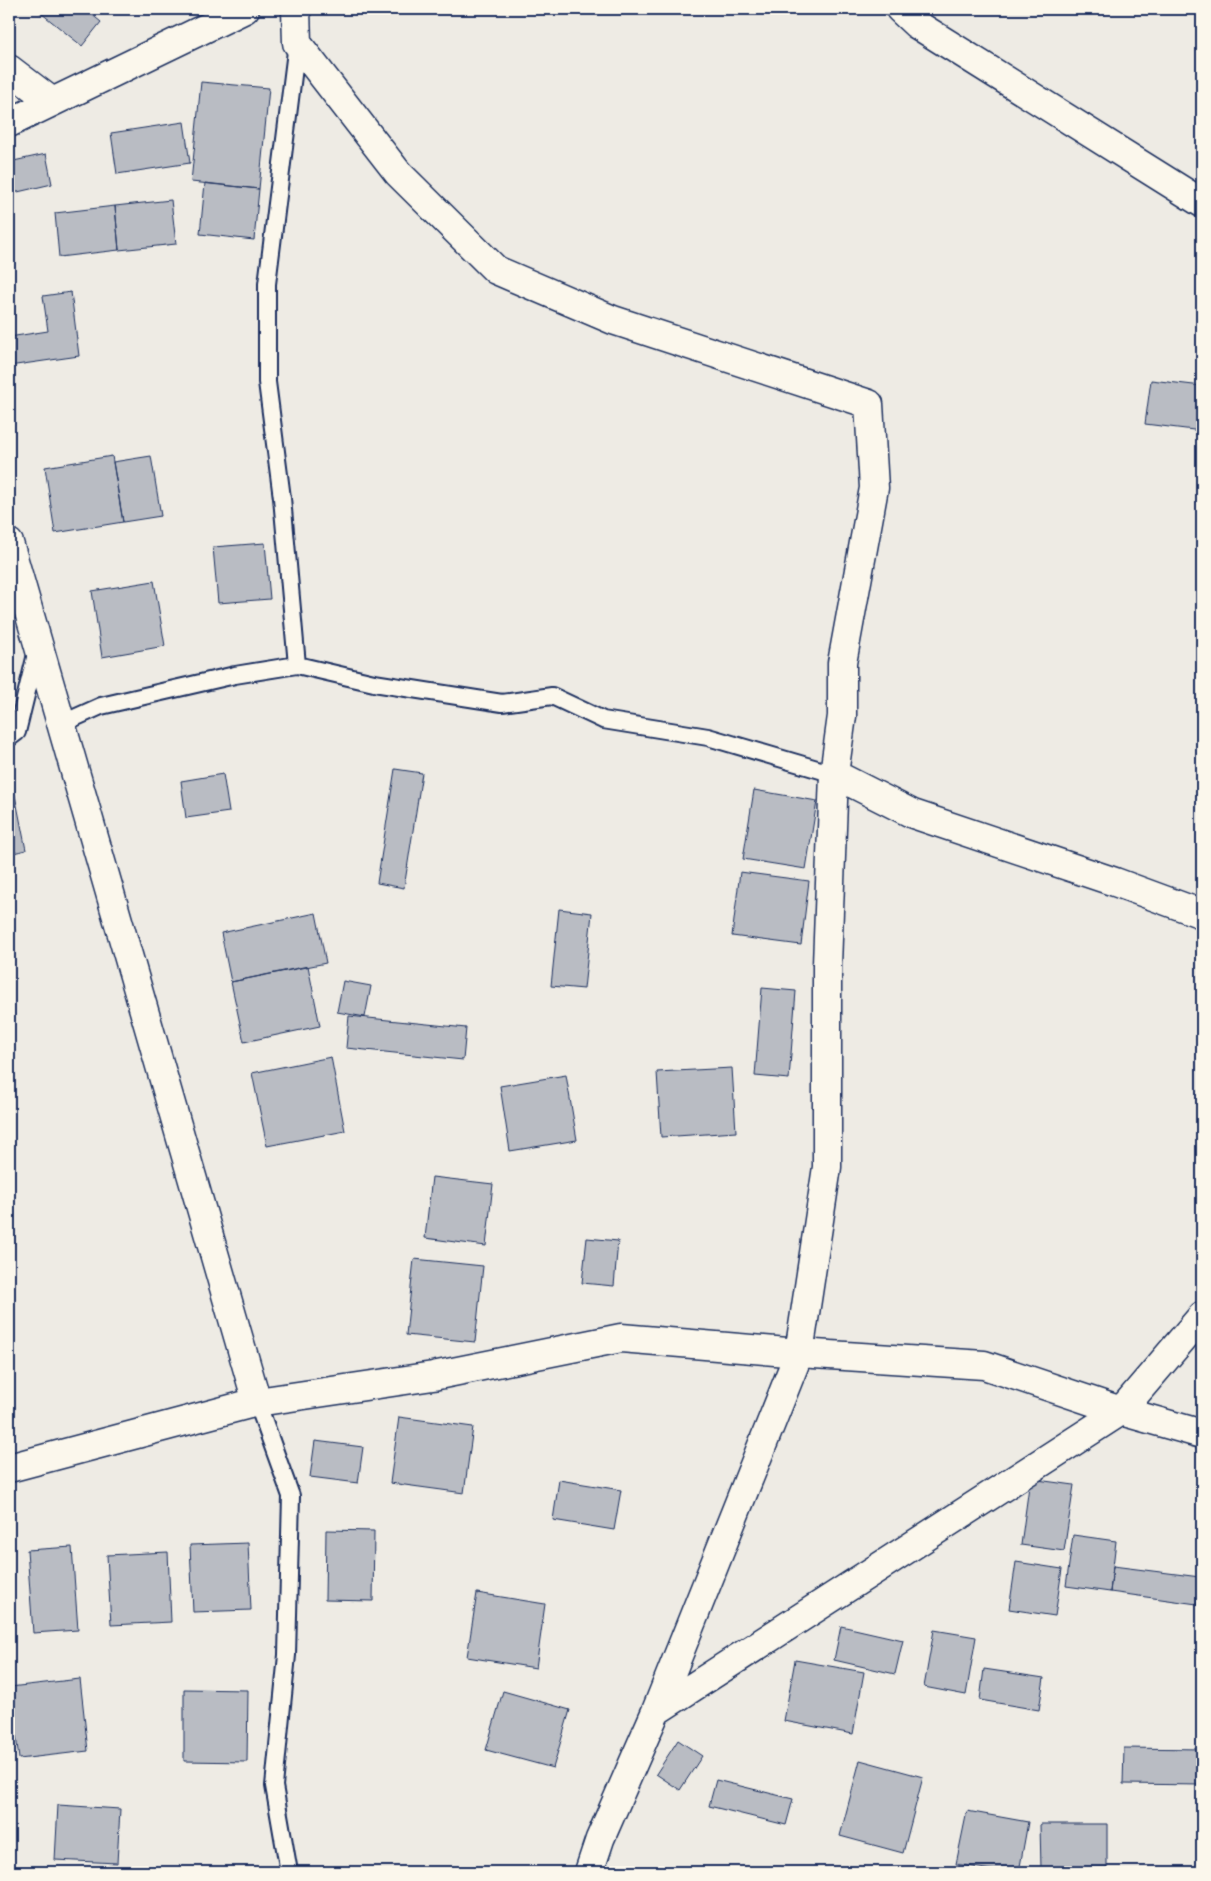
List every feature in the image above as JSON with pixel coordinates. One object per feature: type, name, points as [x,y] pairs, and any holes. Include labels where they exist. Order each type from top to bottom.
[{"type":"street","points":[[9,123],[51,101],[245,9]]},
{"type":"street","points":[[296,9],[297,43],[398,173],[496,270],[614,320],[870,404],[874,488],[842,663],[842,716],[834,774],[827,965],[827,1167],[798,1353],[656,1712],[600,1839],[588,1872]]},
{"type":"street","points":[[900,9],[916,24],[1202,203]]},
{"type":"street","points":[[9,69],[51,101]]},
{"type":"street","points":[[9,543],[257,1402]]},
{"type":"street","points":[[834,774],[913,814],[1115,882],[1202,914]]},
{"type":"street","points":[[656,1712],[1121,1411],[1202,1316]]},
{"type":"street","points":[[9,1468],[257,1402],[433,1376],[620,1338],[798,1353],[984,1365],[1121,1411],[1202,1434]]},
{"type":"lane","points":[[297,43],[267,284],[267,382],[282,498],[297,664]]},
{"type":"lane","points":[[9,738],[17,732],[38,645]]},
{"type":"lane","points":[[61,724],[101,706],[236,675],[297,664],[374,682],[502,703],[552,696],[603,720],[708,736],[834,774]]},
{"type":"lane","points":[[257,1402],[291,1496],[287,1655],[274,1786],[289,1872]]},
{"type":"building","points":[[36,9],[85,9],[101,22],[82,46]]},
{"type":"building","points":[[201,82],[269,88],[259,189],[191,182]]},
{"type":"building","points":[[184,122],[190,163],[117,174],[111,133]]},
{"type":"building","points":[[46,154],[52,184],[9,194],[9,162]]},
{"type":"building","points":[[205,183],[259,189],[254,240],[200,234]]},
{"type":"building","points":[[171,200],[176,244],[119,250],[115,206]]},
{"type":"building","points":[[115,206],[119,250],[59,257],[55,213]]},
{"type":"building","points":[[71,292],[79,356],[9,366],[9,337],[48,331],[43,296]]},
{"type":"building","points":[[1151,380],[1202,386],[1202,431],[1145,424]]},
{"type":"building","points":[[112,456],[123,522],[55,533],[45,467]]},
{"type":"building","points":[[151,456],[161,516],[123,522],[113,462]]},
{"type":"building","points":[[265,543],[270,599],[218,603],[213,547]]},
{"type":"building","points":[[154,581],[165,646],[102,657],[92,591]]},
{"type":"building","points":[[395,769],[422,773],[404,888],[377,883]]},
{"type":"building","points":[[223,774],[229,812],[186,818],[181,781]]},
{"type":"building","points":[[9,780],[12,780],[26,850],[9,854]]},
{"type":"building","points":[[754,790],[817,801],[806,869],[743,859]]},
{"type":"building","points":[[740,872],[809,881],[801,945],[732,936]]},
{"type":"building","points":[[559,909],[592,913],[584,989],[551,986]]},
{"type":"building","points":[[316,913],[326,963],[231,982],[221,933]]},
{"type":"building","points":[[308,966],[320,1026],[244,1042],[231,982]]},
{"type":"building","points":[[343,981],[371,986],[365,1017],[337,1012]]},
{"type":"building","points":[[762,988],[796,991],[789,1079],[755,1076]]},
{"type":"building","points":[[349,1016],[466,1028],[463,1060],[346,1048]]},
{"type":"building","points":[[331,1057],[345,1131],[267,1146],[252,1073]]},
{"type":"building","points":[[732,1068],[736,1132],[661,1137],[657,1072]]},
{"type":"building","points":[[566,1075],[577,1140],[510,1151],[500,1086]]},
{"type":"building","points":[[432,1177],[493,1184],[486,1246],[425,1238]]},
{"type":"building","points":[[587,1238],[618,1241],[614,1286],[582,1283]]},
{"type":"building","points":[[414,1259],[483,1266],[475,1342],[406,1335]]},
{"type":"building","points":[[399,1417],[473,1427],[464,1493],[390,1483]]},
{"type":"building","points":[[315,1441],[363,1447],[358,1483],[310,1477]]},
{"type":"building","points":[[1030,1479],[1074,1485],[1064,1551],[1021,1545]]},
{"type":"building","points":[[559,1480],[621,1490],[614,1530],[553,1520]]},
{"type":"building","points":[[326,1530],[374,1531],[373,1601],[325,1600]]},
{"type":"building","points":[[1073,1535],[1116,1541],[1110,1592],[1066,1586]]},
{"type":"building","points":[[248,1543],[251,1610],[193,1612],[190,1545]]},
{"type":"building","points":[[72,1547],[78,1630],[33,1633],[27,1550]]},
{"type":"building","points":[[168,1552],[171,1622],[111,1625],[107,1555]]},
{"type":"building","points":[[1016,1562],[1062,1569],[1055,1616],[1009,1609]]},
{"type":"building","points":[[1113,1566],[1200,1577],[1197,1604],[1110,1592]]},
{"type":"building","points":[[477,1593],[545,1604],[536,1668],[467,1657]]},
{"type":"building","points":[[841,1626],[903,1640],[895,1674],[834,1660]]},
{"type":"building","points":[[934,1630],[976,1637],[966,1695],[924,1687]]},
{"type":"building","points":[[795,1660],[864,1672],[853,1734],[784,1721]]},
{"type":"building","points":[[984,1669],[1044,1678],[1039,1710],[980,1700]]},
{"type":"building","points":[[80,1679],[88,1751],[19,1759],[10,1687]]},
{"type":"building","points":[[184,1689],[248,1690],[247,1762],[184,1761]]},
{"type":"building","points":[[503,1691],[570,1710],[553,1768],[486,1750]]},
{"type":"building","points":[[678,1740],[702,1756],[680,1790],[656,1774]]},
{"type":"building","points":[[1124,1748],[1202,1749],[1202,1785],[1123,1784]]},
{"type":"building","points":[[860,1760],[923,1777],[903,1853],[840,1836]]},
{"type":"building","points":[[716,1780],[793,1799],[786,1825],[709,1806]]},
{"type":"building","points":[[58,1805],[120,1809],[117,1863],[55,1860]]},
{"type":"building","points":[[967,1811],[1028,1822],[1019,1872],[1003,1872],[956,1864]]},
{"type":"building","points":[[1040,1824],[1107,1824],[1107,1868],[1041,1869]]}]
